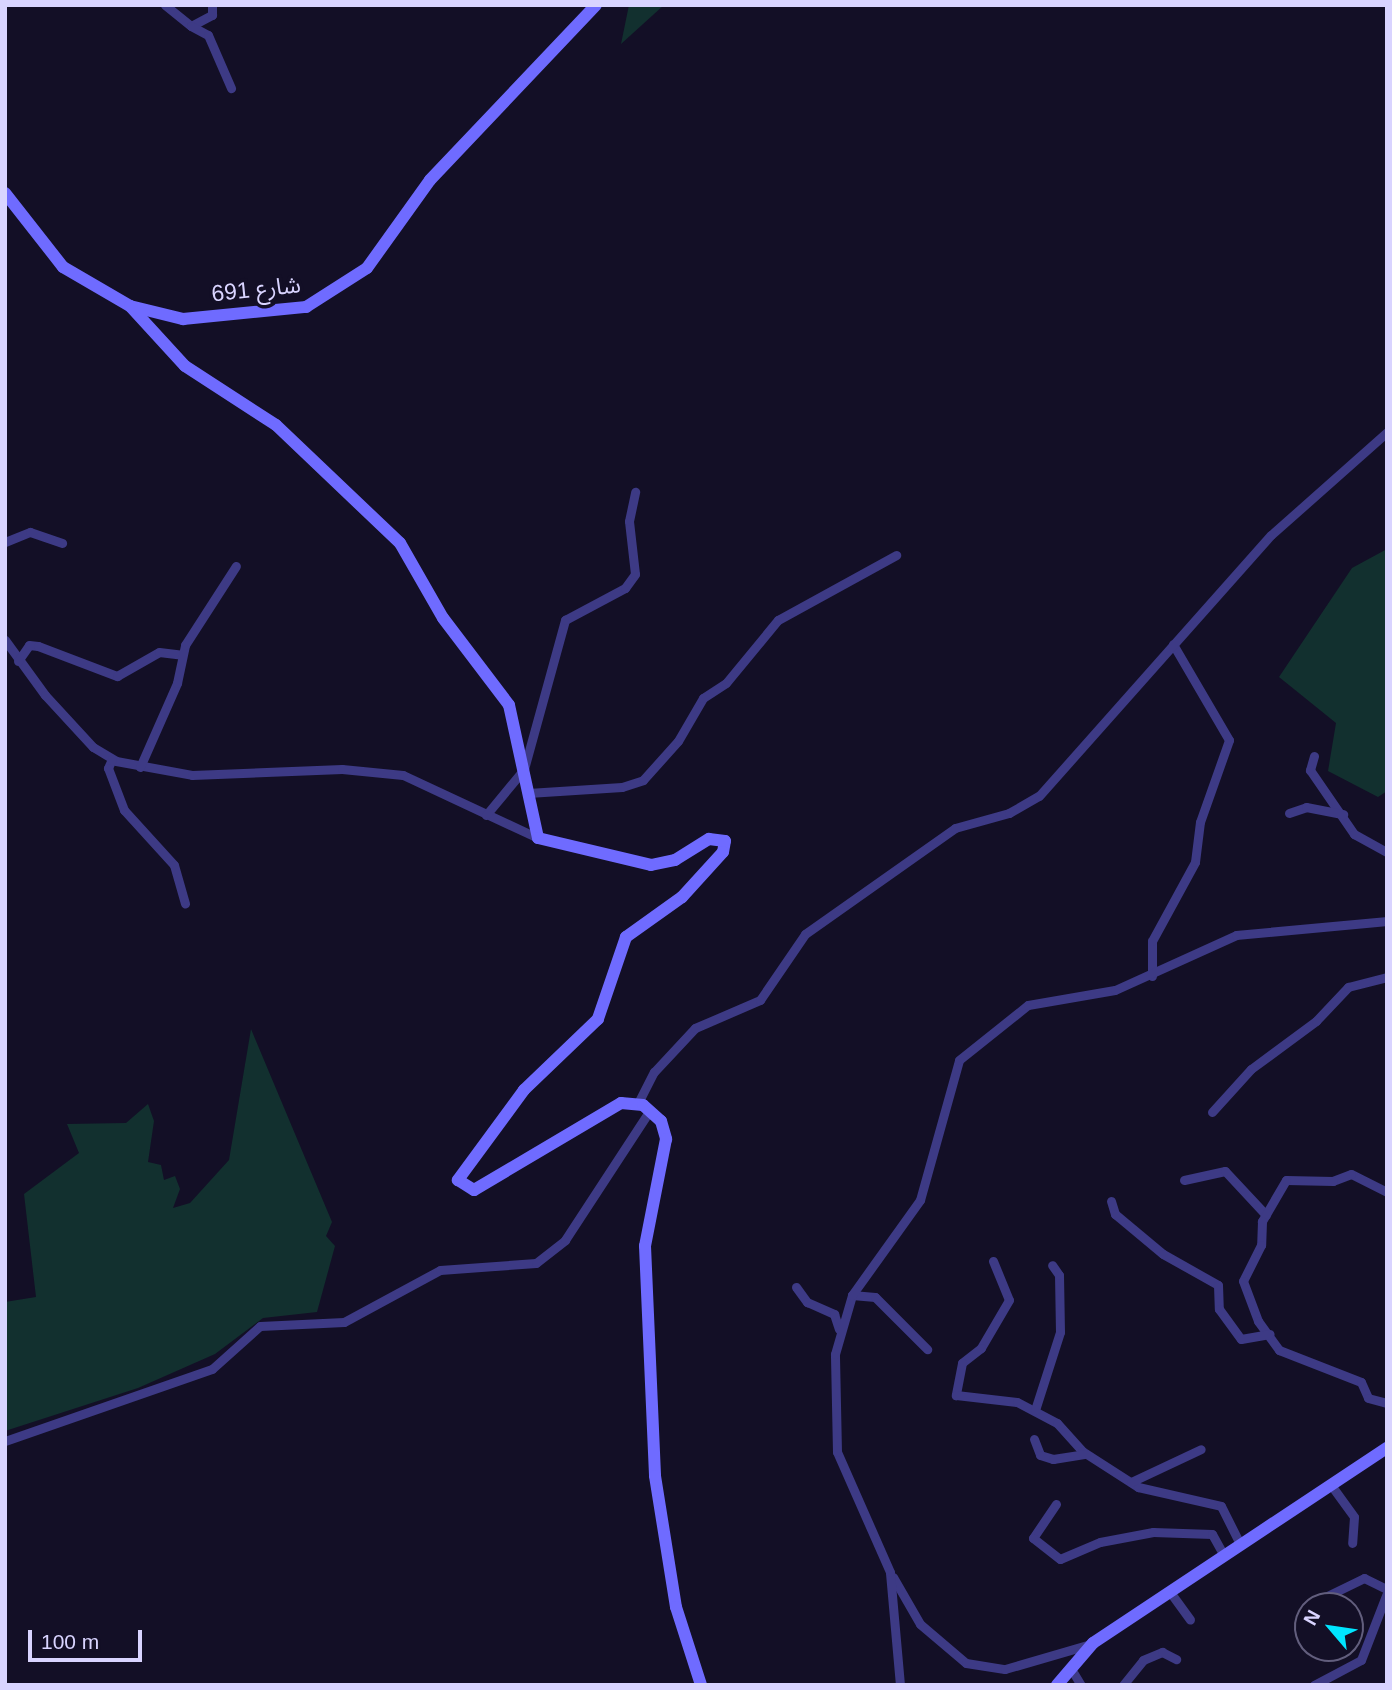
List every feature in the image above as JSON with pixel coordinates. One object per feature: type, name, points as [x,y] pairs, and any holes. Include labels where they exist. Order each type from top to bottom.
[{"type":"street","points":[[165,5],[191,26],[208,35],[232,88]]},
{"type":"street","points":[[191,26],[212,15],[212,5]]},
{"type":"street","name":"شارع 691","points":[[5,193],[63,267],[130,306],[183,319],[286,311],[330,295],[367,268],[430,180],[596,5]]},
{"type":"street","points":[[130,306],[185,366],[276,425],[400,543],[443,618],[501,688],[524,769],[538,838]]},
{"type":"street","points":[[5,1441],[212,1369],[260,1325],[344,1322],[440,1270],[536,1263],[565,1240],[644,1106],[654,1072],[695,1028],[760,1000],[805,933],[955,828],[1009,813],[1039,796],[1287,518],[1387,432]]},
{"type":"street","points":[[486,815],[524,769],[565,620],[625,588],[635,574],[629,521],[635,492]]},
{"type":"street","points":[[5,542],[30,532],[62,543]]},
{"type":"street","points":[[528,793],[622,787],[643,780],[678,741],[703,698],[726,683],[778,620],[896,555]]},
{"type":"street","points":[[140,767],[182,655],[236,566]]},
{"type":"street","points":[[5,640],[18,661],[93,747],[112,760],[140,767],[201,775],[342,769],[403,775],[538,838],[651,865],[716,836],[726,845],[682,897],[626,937],[598,1019],[512,1105],[459,1174],[459,1185],[474,1189],[607,1108],[644,1106]]},
{"type":"street","points":[[1152,976],[1152,941],[1195,862],[1200,822],[1229,740],[1173,643]]},
{"type":"street","points":[[18,661],[29,645],[38,646],[117,676],[159,652],[182,655]]},
{"type":"street","points":[[1314,756],[1310,770],[1357,837],[1387,852]]},
{"type":"street","points":[[112,760],[108,768],[124,810],[174,865],[185,903]]},
{"type":"street","points":[[1289,813],[1306,807],[1343,814]]},
{"type":"street","points":[[839,1331],[852,1295],[920,1200],[947,1090],[966,1051],[1037,1002],[1100,995],[1152,976],[1236,935],[1387,921]]},
{"type":"street","points":[[1212,1112],[1251,1069],[1316,1021],[1348,987],[1387,977]]},
{"type":"street","points":[[644,1106],[666,1139],[645,1246],[655,1476],[676,1607],[701,1685]]},
{"type":"street","points":[[1184,1180],[1225,1171],[1265,1215]]},
{"type":"street","points":[[1387,1192],[1351,1174],[1333,1181],[1289,1179],[1265,1215],[1243,1286],[1279,1350],[1362,1382],[1368,1398],[1387,1403]]},
{"type":"street","points":[[1111,1201],[1115,1214],[1163,1254],[1218,1285],[1219,1309],[1235,1334],[1250,1341],[1270,1334]]},
{"type":"street","points":[[993,1261],[1009,1300],[981,1348],[962,1363],[956,1395],[1008,1399],[1035,1410],[1086,1454],[1131,1482],[1221,1506],[1240,1544]]},
{"type":"street","points":[[1035,1410],[1060,1332],[1059,1275],[1052,1265]]},
{"type":"street","points":[[796,1287],[807,1302],[834,1314],[839,1331],[837,1452],[890,1572],[920,1624],[966,1663],[1005,1669],[1093,1643]]},
{"type":"street","points":[[852,1295],[875,1297],[927,1349]]},
{"type":"street","points":[[1034,1439],[1040,1455],[1053,1459],[1086,1454]]},
{"type":"street","points":[[1057,1685],[1093,1643],[1387,1448]]},
{"type":"street","points":[[1131,1482],[1201,1449]]},
{"type":"street","points":[[1331,1485],[1354,1517],[1352,1543]]},
{"type":"street","points":[[1056,1504],[1033,1538],[1060,1559],[1100,1542],[1153,1532],[1212,1534],[1224,1556]]},
{"type":"street","points":[[890,1572],[900,1685]]},
{"type":"street","points":[[1314,1685],[1361,1660],[1387,1591],[1364,1578],[1335,1592]]},
{"type":"street","points":[[1170,1592],[1190,1620]]},
{"type":"street","points":[[1123,1685],[1143,1660],[1162,1652],[1176,1658]]},
{"type":"street","points":[[1070,1667],[1081,1685]]},
{"type":"green space","points":[[629,5],[664,5],[621,44]]},
{"type":"green space","points":[[1387,549],[1387,791],[1378,797],[1328,771],[1336,723],[1279,677],[1352,568]]},
{"type":"green space","points":[[251,1029],[332,1222],[326,1236],[335,1246],[317,1312],[263,1318],[215,1354],[138,1388],[5,1431],[5,1302],[36,1297],[24,1194],[79,1153],[67,1124],[126,1123],[148,1104],[154,1121],[148,1162],[161,1165],[164,1180],[175,1176],[180,1189],[173,1208],[190,1203],[229,1160]]}]
